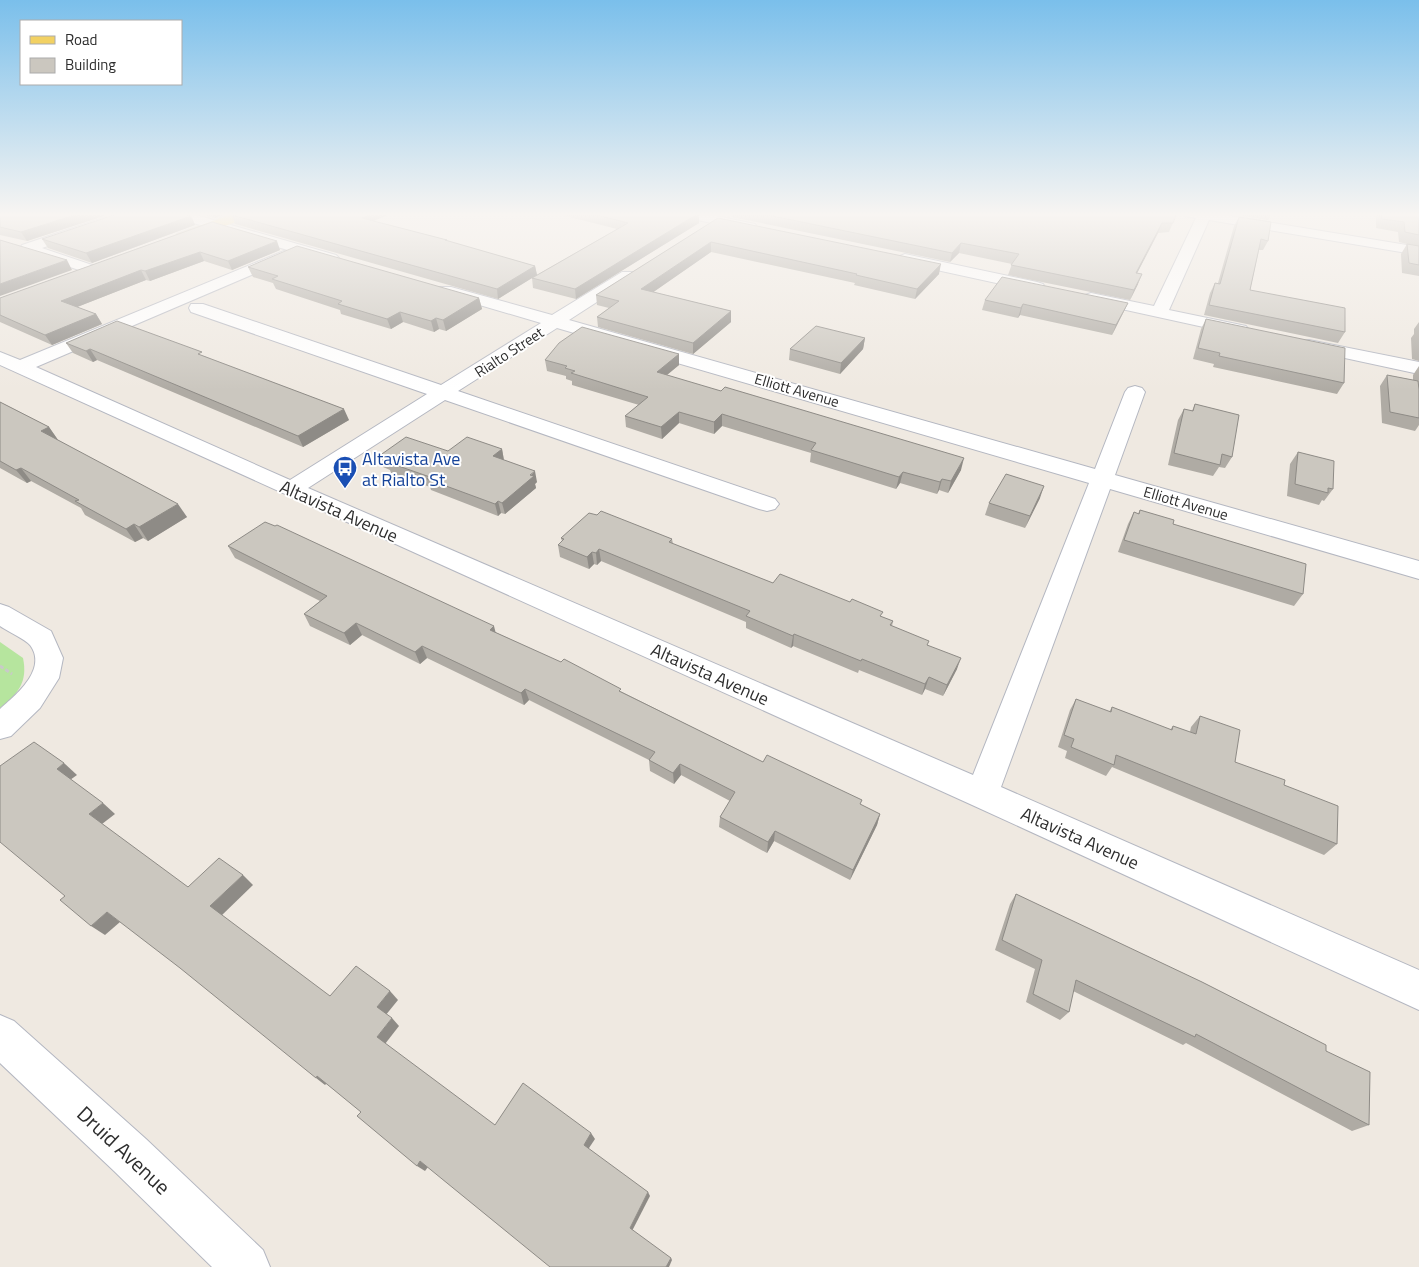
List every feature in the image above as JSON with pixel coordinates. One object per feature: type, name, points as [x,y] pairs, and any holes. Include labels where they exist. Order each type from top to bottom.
[{"type":"main road","points":[[74,277],[87,272]]},
{"type":"street","points":[[20,367],[246,272]]},
{"type":"street","name":"Rialto Street","points":[[291,489],[633,272]]},
{"type":"street","points":[[966,272],[1050,290]]},
{"type":"street","points":[[1158,313],[1175,272]]},
{"type":"street","name":"Elliott Avenue","points":[[424,284],[1419,570]]},
{"type":"street","points":[[1079,296],[1255,334]]},
{"type":"street","points":[[198,308],[767,504]]},
{"type":"street","points":[[1294,342],[1419,368]]},
{"type":"street","name":"Altavista Avenue","points":[[0,358],[1419,990]]},
{"type":"street","points":[[982,794],[1103,479],[1134,392]]},
{"type":"street","points":[[0,614],[41,638],[49,658],[44,678],[30,700],[0,727]]},
{"type":"street","name":"Druid Avenue","points":[[0,1035],[123,1148],[246,1267]]},
{"type":"green space","points":[[0,642],[23,658],[24,674],[23,681],[17,692],[0,708]]},
{"type":"building","points":[[0,272],[33,272],[0,284]]},
{"type":"building","points":[[72,272],[136,272],[61,301],[96,314],[45,335],[0,315],[0,298]]},
{"type":"building","points":[[265,272],[388,272],[479,298],[443,320],[436,318],[431,321],[400,312],[387,319],[338,304],[342,301],[272,279],[278,276]]},
{"type":"building","points":[[437,272],[525,272],[497,289]]},
{"type":"building","points":[[542,272],[603,272],[575,289],[532,278]]},
{"type":"building","points":[[632,272],[666,272],[641,289],[731,311],[693,343],[597,317],[619,301],[596,295]]},
{"type":"building","points":[[848,272],[933,272],[917,289]]},
{"type":"building","points":[[1046,272],[1136,272],[1142,274],[1134,290]]},
{"type":"building","points":[[1223,272],[1254,272],[1250,290],[1345,308],[1345,332],[1209,305],[1215,283],[1220,284]]},
{"type":"building","points":[[1002,277],[1128,303],[1116,325],[1023,304],[1021,308],[985,300]]},
{"type":"building","points":[[1206,319],[1345,348],[1344,383],[1219,356],[1220,353],[1198,348]]},
{"type":"building","points":[[117,321],[202,352],[198,354],[344,409],[298,436],[90,349],[86,351],[66,343]]},
{"type":"building","points":[[816,326],[865,338],[841,363],[790,349]]},
{"type":"building","points":[[582,327],[679,354],[657,372],[721,391],[725,387],[964,458],[951,481],[942,479],[940,482],[903,472],[899,477],[811,450],[816,443],[722,414],[714,422],[679,412],[661,427],[625,416],[648,397],[571,373],[575,371],[565,368],[567,366],[545,360],[559,343]]},
{"type":"building","points":[[1387,375],[1418,381],[1419,418],[1390,412]]},
{"type":"building","points":[[0,402],[49,427],[41,431],[178,504],[139,527],[134,524],[126,529],[21,468],[16,470],[0,461]]},
{"type":"building","points":[[1195,404],[1239,415],[1232,457],[1222,454],[1220,465],[1174,453],[1184,409],[1193,411]]},
{"type":"building","points":[[406,437],[448,451],[467,437],[502,449],[493,456],[535,471],[530,475],[534,476],[502,503],[498,501],[495,504],[427,479],[430,477],[387,462],[390,459],[379,456]]},
{"type":"building","points":[[1298,452],[1334,461],[1333,489],[1328,488],[1328,493],[1295,484]]},
{"type":"building","points":[[1006,474],[1044,486],[1030,516],[989,503]]},
{"type":"building","points":[[1140,510],[1174,520],[1173,524],[1306,564],[1303,594],[1124,540],[1134,512],[1139,514]]},
{"type":"building","points":[[601,511],[672,539],[669,542],[773,583],[780,574],[850,602],[852,599],[883,612],[880,616],[893,621],[890,625],[929,641],[927,645],[961,658],[947,685],[929,677],[925,684],[794,634],[793,636],[746,616],[750,611],[599,549],[596,553],[592,552],[587,557],[558,545],[564,539],[561,538],[589,513],[597,515]]},
{"type":"building","points":[[265,522],[277,525],[494,626],[490,630],[561,662],[564,659],[621,689],[619,691],[763,762],[767,755],[862,800],[860,804],[880,814],[853,870],[775,831],[768,842],[720,817],[735,792],[680,764],[673,773],[649,760],[655,752],[525,689],[521,693],[422,646],[415,652],[356,623],[344,633],[304,614],[327,596],[228,546]]},
{"type":"building","points":[[1076,699],[1111,712],[1112,707],[1172,730],[1173,726],[1196,734],[1200,716],[1240,730],[1235,762],[1285,780],[1284,785],[1338,806],[1337,844],[1116,755],[1114,765],[1071,747],[1074,739],[1064,735]]},
{"type":"building","points":[[34,742],[64,763],[57,769],[103,803],[89,814],[188,887],[219,858],[243,875],[210,906],[330,996],[356,966],[390,991],[377,1007],[392,1018],[377,1037],[495,1125],[523,1083],[591,1133],[584,1145],[648,1192],[630,1228],[671,1258],[666,1267],[550,1267],[420,1161],[417,1166],[357,1116],[361,1112],[107,912],[91,926],[60,900],[65,896],[0,842],[0,766]]},
{"type":"building","points":[[1016,894],[1202,982],[1326,1045],[1326,1051],[1370,1072],[1369,1125],[1196,1034],[1195,1037],[1076,980],[1069,1012],[1033,994],[1042,960],[1002,940]]},
{"type":"place","name":"Altavista Ave at Rialto St","points":[[345,489]]}]
